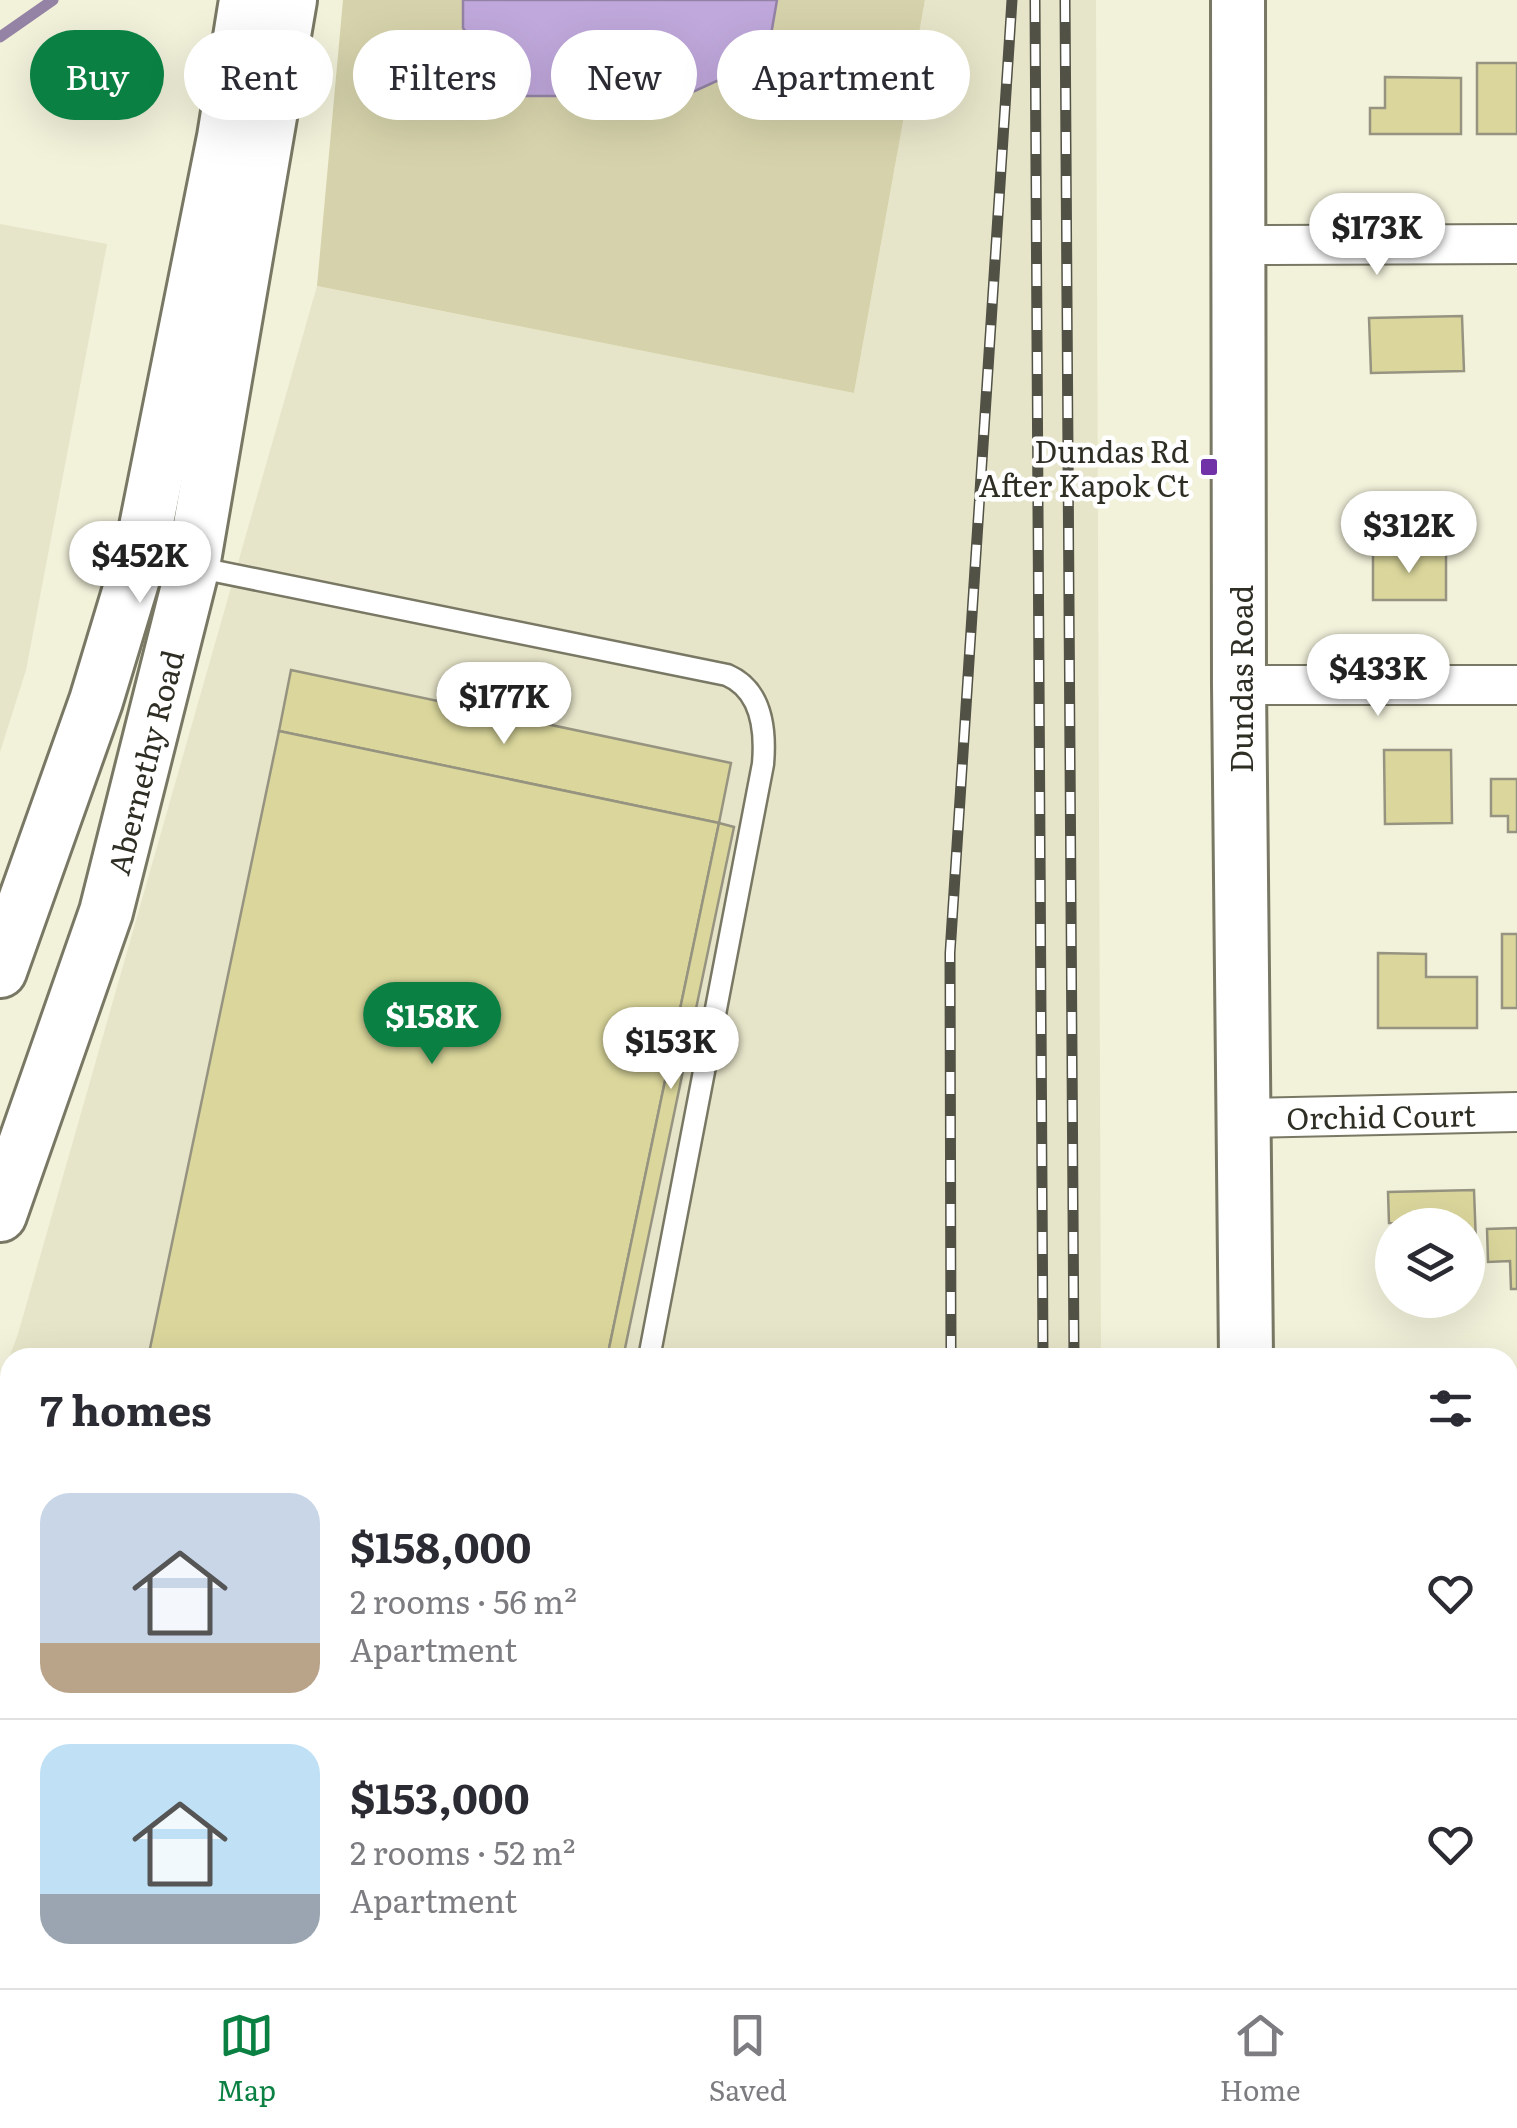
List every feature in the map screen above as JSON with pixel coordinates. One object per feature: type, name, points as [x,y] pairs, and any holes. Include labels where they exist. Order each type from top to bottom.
[{"type":"main road","name":"Abernethy Road","points":[[0,970],[96,701],[141,552],[224,137],[246,0]]},
{"type":"main road","name":"Abernethy Road","points":[[0,1216],[106,912],[193,566],[290,0]]},
{"type":"main road","name":"Dundas Road","points":[[1238,0],[1239,685],[1246,1348]]},
{"type":"street","points":[[1239,244],[1515,244]]},
{"type":"street","points":[[1239,685],[1517,685]]},
{"type":"street","name":"Orchid Court","points":[[1245,1118],[1517,1112]]},
{"type":"lane","points":[[193,566],[727,676],[743,682],[752,694],[765,740],[763,764],[650,1348]]},
{"type":"shaded area","points":[[343,0],[925,0],[920,30],[717,30],[717,120],[903,120],[854,393],[317,286]]},
{"type":"shaded area","points":[[463,0],[777,0],[772,30],[717,30],[717,81],[697,90],[697,30],[551,30],[551,96],[531,96],[531,30],[463,28]]},
{"type":"shaded area","points":[[925,0],[1096,0],[1101,1348],[13,1348],[317,286],[854,393],[903,120],[970,120],[970,30],[920,30]]},
{"type":"shaded area","points":[[0,224],[107,244],[26,670],[0,752]]},
{"type":"building","points":[[1477,63],[1517,63],[1517,134],[1477,134]]},
{"type":"building","points":[[1385,77],[1461,78],[1461,134],[1370,134],[1370,108],[1385,108]]},
{"type":"building","points":[[1462,316],[1464,371],[1371,373],[1369,318]]},
{"type":"building","points":[[1373,551],[1446,552],[1446,600],[1373,600]]},
{"type":"building","points":[[291,670],[731,763],[719,823],[279,731]]},
{"type":"building","points":[[279,731],[719,823],[609,1348],[150,1348]]},
{"type":"building","points":[[1384,750],[1451,750],[1452,823],[1385,824]]},
{"type":"building","points":[[1491,779],[1517,779],[1517,832],[1508,832],[1508,816],[1491,816]]},
{"type":"building","points":[[719,823],[734,827],[625,1348],[609,1348]]},
{"type":"building","points":[[1502,934],[1517,934],[1517,1008],[1502,1008]]},
{"type":"building","points":[[1378,953],[1426,954],[1426,977],[1477,977],[1477,1028],[1378,1028]]},
{"type":"building","points":[[1474,1190],[1475,1208],[1389,1208],[1388,1192]]},
{"type":"building","points":[[1517,1228],[1517,1289],[1511,1289],[1510,1261],[1488,1262],[1487,1229]]},
{"type":"waterway","points":[[0,37],[53,0]]},
{"type":"railway","points":[[951,1348],[950,953],[1012,0]]},
{"type":"railway","points":[[1035,0],[1043,1348]]},
{"type":"railway","points":[[1065,0],[1074,1348]]},
{"type":"place","name":"Dundas Rd After Kapok Ct","points":[[1209,467]]}]
